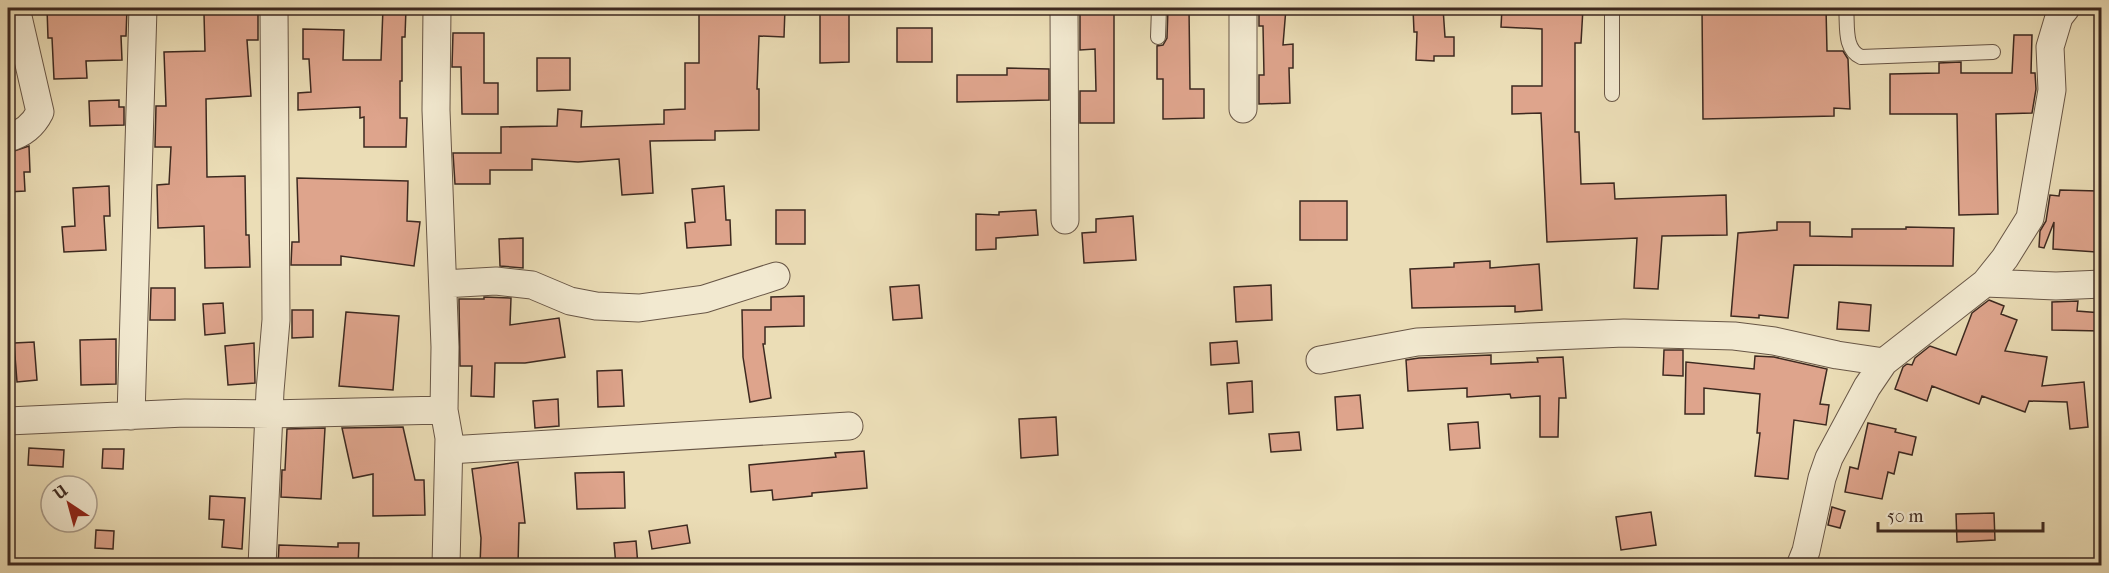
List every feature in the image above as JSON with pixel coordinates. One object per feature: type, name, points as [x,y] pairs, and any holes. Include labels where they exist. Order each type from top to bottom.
[{"type":"street","points":[[8,138],[26,131],[35,123],[40,112],[16,8]]},
{"type":"street","points":[[131,416],[143,8]]},
{"type":"street","points":[[262,566],[276,320],[274,8]]},
{"type":"street","points":[[437,8],[436,110],[445,347],[444,410],[449,450],[446,566]]},
{"type":"street","points":[[1064,8],[1065,220]]},
{"type":"street","points":[[1243,109],[1244,8]]},
{"type":"street","points":[[1806,560],[1822,477],[1867,387],[1884,362],[1984,283],[2012,248],[2030,218],[2052,90],[2050,47],[2059,18],[2066,8]]},
{"type":"street","points":[[443,284],[496,281],[532,285],[570,301],[596,306],[639,308],[704,299],[776,276]]},
{"type":"street","points":[[1984,283],[2056,286],[2102,284]]},
{"type":"street","points":[[1320,360],[1417,342],[1624,333],[1734,336],[1774,341],[1837,355],[1884,362]]},
{"type":"street","points":[[8,420],[185,413],[269,414],[444,410]]},
{"type":"street","points":[[449,450],[849,426]]},
{"type":"lane","points":[[1158,38],[1159,8]]},
{"type":"lane","points":[[1612,8],[1612,94]]},
{"type":"lane","points":[[1846,8],[1849,48],[1853,54],[1861,57],[1940,52],[1993,52]]},
{"type":"building","points":[[47,8],[127,8],[126,36],[121,36],[122,60],[86,61],[87,78],[54,79],[52,38],[48,38]]},
{"type":"building","points":[[239,8],[258,8],[258,40],[247,40],[251,96],[206,99],[207,177],[245,176],[246,235],[249,235],[250,267],[205,268],[204,226],[158,228],[157,185],[169,184],[171,147],[155,147],[156,106],[166,106],[164,52],[205,51],[204,14],[239,13]]},
{"type":"building","points":[[383,8],[406,8],[405,37],[402,37],[400,118],[407,118],[406,147],[364,147],[364,117],[360,118],[360,107],[298,110],[298,93],[311,92],[309,59],[303,59],[303,29],[344,30],[343,60],[381,60]]},
{"type":"building","points":[[728,8],[785,8],[784,37],[759,36],[757,89],[759,89],[759,130],[715,131],[715,140],[650,141],[653,193],[622,195],[619,159],[578,162],[532,159],[532,170],[490,170],[490,184],[455,184],[453,153],[501,153],[501,127],[557,126],[558,109],[582,111],[581,127],[664,124],[664,110],[685,109],[685,63],[699,63],[699,11],[728,12]]},
{"type":"building","points":[[820,8],[849,8],[849,62],[820,63]]},
{"type":"building","points":[[1080,8],[1114,8],[1114,123],[1080,123],[1080,91],[1096,91],[1095,49],[1080,50]]},
{"type":"building","points":[[1168,8],[1189,8],[1190,89],[1204,89],[1204,118],[1163,119],[1163,79],[1157,79],[1157,46],[1163,45],[1167,38]]},
{"type":"building","points":[[1259,8],[1286,8],[1283,45],[1293,44],[1293,68],[1289,68],[1290,103],[1259,104],[1259,75],[1264,75],[1263,26],[1259,26]]},
{"type":"building","points":[[1413,8],[1443,8],[1445,37],[1454,37],[1454,56],[1434,56],[1434,61],[1416,60],[1417,32],[1414,32]]},
{"type":"building","points":[[1502,8],[1583,8],[1581,43],[1575,43],[1575,132],[1579,132],[1581,184],[1614,183],[1615,199],[1726,195],[1727,235],[1662,236],[1658,289],[1634,288],[1637,238],[1547,242],[1541,113],[1512,114],[1512,86],[1542,86],[1542,29],[1501,27]]},
{"type":"building","points":[[1702,8],[1826,8],[1827,51],[1843,51],[1848,59],[1850,109],[1834,108],[1834,116],[1703,119]]},
{"type":"building","points":[[897,28],[932,28],[932,62],[897,62]]},
{"type":"building","points":[[453,33],[484,33],[484,83],[498,83],[498,114],[462,114],[461,67],[452,67]]},
{"type":"building","points":[[2014,35],[2032,35],[2031,73],[2035,73],[2036,89],[2032,113],[1996,114],[1998,214],[1959,215],[1957,114],[1890,114],[1890,74],[1939,73],[1939,63],[1961,62],[1961,73],[2012,73]]},
{"type":"building","points":[[537,58],[570,58],[570,90],[537,91]]},
{"type":"building","points":[[1007,68],[1049,69],[1049,100],[957,102],[957,75],[1007,75]]},
{"type":"building","points":[[119,100],[119,107],[124,107],[124,125],[90,126],[89,101]]},
{"type":"building","points":[[29,146],[30,172],[24,172],[25,191],[8,192],[8,153]]},
{"type":"building","points":[[297,178],[408,181],[407,221],[420,222],[414,266],[341,256],[341,265],[291,265],[292,242],[299,242]]},
{"type":"building","points":[[109,186],[110,216],[104,216],[106,250],[64,252],[62,227],[75,226],[73,188]]},
{"type":"building","points":[[724,186],[726,220],[730,220],[731,245],[687,248],[685,223],[695,222],[692,189]]},
{"type":"building","points":[[2060,190],[2098,191],[2096,252],[2053,249],[2054,222],[2044,248],[2039,247],[2040,231],[2046,221],[2050,195],[2059,196]]},
{"type":"building","points":[[1300,201],[1347,201],[1347,240],[1300,240]]},
{"type":"building","points":[[776,210],[805,210],[805,244],[776,244]]},
{"type":"building","points":[[1036,210],[1038,235],[996,238],[996,249],[976,250],[976,214],[999,215],[999,212]]},
{"type":"building","points":[[1133,216],[1136,260],[1084,263],[1082,233],[1096,232],[1096,219]]},
{"type":"building","points":[[1777,222],[1810,222],[1810,236],[1852,237],[1852,229],[1954,228],[1953,266],[1794,265],[1788,318],[1759,315],[1759,318],[1731,316],[1738,233],[1777,230]]},
{"type":"building","points":[[523,238],[523,268],[500,266],[499,239]]},
{"type":"building","points":[[1490,261],[1490,268],[1539,264],[1542,310],[1515,312],[1515,306],[1412,308],[1410,269],[1454,267],[1454,263]]},
{"type":"building","points":[[919,285],[922,318],[893,320],[890,287]]},
{"type":"building","points":[[1271,285],[1272,320],[1236,322],[1234,287]]},
{"type":"building","points":[[151,288],[175,288],[175,320],[150,320]]},
{"type":"building","points":[[804,296],[804,326],[765,327],[765,344],[763,344],[771,398],[750,402],[743,357],[742,310],[771,310],[771,297]]},
{"type":"building","points":[[484,297],[511,298],[510,325],[559,318],[565,357],[525,363],[495,363],[494,397],[471,396],[472,366],[460,366],[459,299],[484,299]]},
{"type":"building","points":[[1989,300],[2004,306],[2001,314],[2017,320],[2005,351],[2047,357],[2042,386],[2084,382],[2088,427],[2070,429],[2067,402],[2029,401],[2025,412],[1982,396],[1979,404],[1932,386],[1927,401],[1895,389],[1903,367],[1907,364],[1912,365],[1915,358],[1930,346],[1956,355],[1972,313]]},
{"type":"building","points":[[2078,301],[2077,311],[2102,313],[2102,331],[2052,330],[2052,302]]},
{"type":"building","points":[[1839,302],[1871,305],[1869,331],[1837,329]]},
{"type":"building","points":[[223,303],[225,333],[205,335],[203,304]]},
{"type":"building","points":[[292,310],[313,310],[313,337],[292,338]]},
{"type":"building","points":[[346,312],[399,316],[393,390],[339,386]]},
{"type":"building","points":[[116,339],[116,384],[81,385],[80,340]]},
{"type":"building","points":[[1237,341],[1239,363],[1211,365],[1210,343]]},
{"type":"building","points":[[34,342],[37,380],[17,382],[14,343]]},
{"type":"building","points":[[254,343],[255,383],[228,385],[225,346]]},
{"type":"building","points":[[1664,350],[1683,350],[1683,376],[1663,375]]},
{"type":"building","points":[[1491,355],[1491,364],[1538,362],[1537,358],[1563,357],[1566,398],[1559,398],[1558,437],[1540,437],[1540,396],[1511,398],[1510,394],[1467,397],[1467,388],[1408,391],[1406,360]]},
{"type":"building","points":[[1755,356],[1774,357],[1827,369],[1820,404],[1829,405],[1826,425],[1794,420],[1788,479],[1755,476],[1760,433],[1757,433],[1760,394],[1704,388],[1704,414],[1685,414],[1686,362],[1754,369]]},
{"type":"building","points":[[622,370],[624,406],[598,407],[597,371]]},
{"type":"building","points":[[1252,381],[1253,412],[1229,414],[1227,383]]},
{"type":"building","points":[[1360,395],[1363,428],[1337,430],[1335,397]]},
{"type":"building","points":[[558,399],[559,426],[535,428],[533,401]]},
{"type":"building","points":[[1056,417],[1058,455],[1021,458],[1019,419]]},
{"type":"building","points":[[1478,422],[1480,448],[1450,450],[1448,424]]},
{"type":"building","points":[[1868,423],[1896,429],[1895,432],[1916,437],[1912,455],[1899,452],[1894,474],[1888,472],[1882,499],[1845,492],[1850,467],[1858,469]]},
{"type":"building","points":[[403,427],[415,480],[424,480],[425,515],[373,516],[373,474],[353,478],[342,428]]},
{"type":"building","points":[[325,428],[321,499],[281,497],[287,429]]},
{"type":"building","points":[[1299,432],[1301,450],[1271,452],[1269,434]]},
{"type":"building","points":[[29,448],[64,450],[63,467],[28,465]]},
{"type":"building","points":[[103,449],[124,449],[123,469],[102,468]]},
{"type":"building","points":[[864,451],[867,488],[812,493],[812,496],[773,500],[772,490],[751,492],[749,465],[836,457],[835,453]]},
{"type":"building","points":[[518,462],[525,523],[519,523],[518,566],[480,566],[481,538],[472,469]]},
{"type":"building","points":[[624,472],[625,508],[577,509],[575,473]]},
{"type":"building","points":[[210,496],[245,498],[242,549],[222,547],[224,520],[209,519]]},
{"type":"building","points":[[1832,507],[1845,511],[1840,528],[1828,525]]},
{"type":"building","points":[[1651,512],[1656,545],[1621,550],[1616,517]]},
{"type":"building","points":[[1994,513],[1995,540],[1957,542],[1956,514]]},
{"type":"building","points":[[687,525],[690,543],[652,549],[649,531]]},
{"type":"building","points":[[99,530],[114,531],[113,549],[95,548],[96,534],[99,534]]},
{"type":"building","points":[[636,541],[638,566],[616,566],[614,543]]},
{"type":"building","points":[[338,543],[359,543],[358,566],[278,566],[279,545],[338,547]]}]
